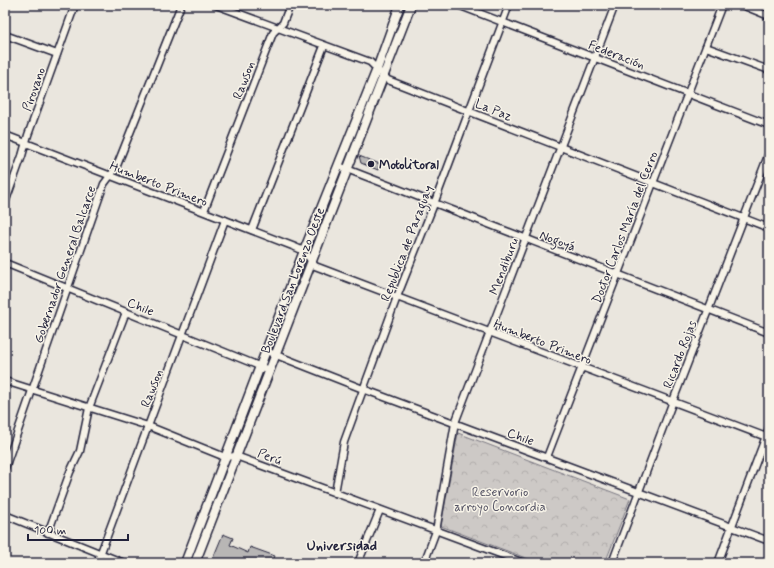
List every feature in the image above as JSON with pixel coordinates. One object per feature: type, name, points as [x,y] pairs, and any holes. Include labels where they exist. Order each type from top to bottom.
[{"type":"main road","name":"Boulevard San Lorenzo Oeste","points":[[185,563],[304,251],[377,69],[400,5]]},
{"type":"main road","name":"Boulevard San Lorenzo Oeste","points":[[195,563],[411,5]]},
{"type":"street","name":"Pirovano","points":[[5,203],[75,5]]},
{"type":"street","name":"Gobernador General Balcarce","points":[[5,468],[104,184],[116,168],[181,5]]},
{"type":"street","name":"La Paz","points":[[216,5],[370,62],[388,80],[769,228]]},
{"type":"street","name":"Rawson","points":[[204,212],[273,33],[283,23],[290,5]]},
{"type":"street","name":"Federación","points":[[458,5],[769,125]]},
{"type":"street","name":"Republica de Paraguay","points":[[335,493],[344,442],[397,297],[434,204],[509,5]]},
{"type":"street","name":"Mendiburu","points":[[424,563],[436,531],[454,423],[561,147],[614,5]]},
{"type":"street","name":"Doctor Carlos María del Cerro","points":[[547,457],[722,5]]},
{"type":"street","points":[[742,5],[769,16]]},
{"type":"street","points":[[5,35],[57,54]]},
{"type":"street","points":[[252,230],[324,46]]},
{"type":"street","points":[[706,47],[769,70]]},
{"type":"street","name":"Humberto Primero","points":[[5,135],[304,251]]},
{"type":"street","name":"Ricardo Rojas","points":[[612,563],[672,401],[769,153]]},
{"type":"street","name":"Nogoyá","points":[[339,166],[769,333]]},
{"type":"street","name":"Rawson","points":[[97,563],[225,220]]},
{"type":"street","points":[[304,251],[312,262]]},
{"type":"street","name":"Humberto Primero","points":[[312,262],[315,266],[767,437]]},
{"type":"street","name":"Chile","points":[[5,263],[269,370]]},
{"type":"street","points":[[48,533],[70,472],[80,451],[89,408],[126,312]]},
{"type":"street","name":"Chile","points":[[266,351],[363,389],[769,541]]},
{"type":"street","name":"Perú","points":[[5,382],[148,426],[225,457],[236,456],[521,562]]},
{"type":"street","points":[[718,563],[767,437],[769,428]]},
{"type":"street","points":[[358,563],[380,510]]},
{"type":"street","points":[[5,515],[124,563]]},
{"type":"green space","name":"Reservorio arroyo Concordia","points":[[458,433],[630,499],[605,563],[539,563],[441,526]]},
{"type":"building","name":"Motolitoral","points":[[359,156],[380,164],[378,170],[361,163]]},
{"type":"building","points":[[223,534],[233,538],[230,545],[248,553],[250,547],[275,556],[272,563],[226,563],[220,561],[219,563],[211,563]]},
{"type":"place","name":"Motolitoral","points":[[371,164]]},
{"type":"district","name":"Universidad","points":[[342,545]]}]
